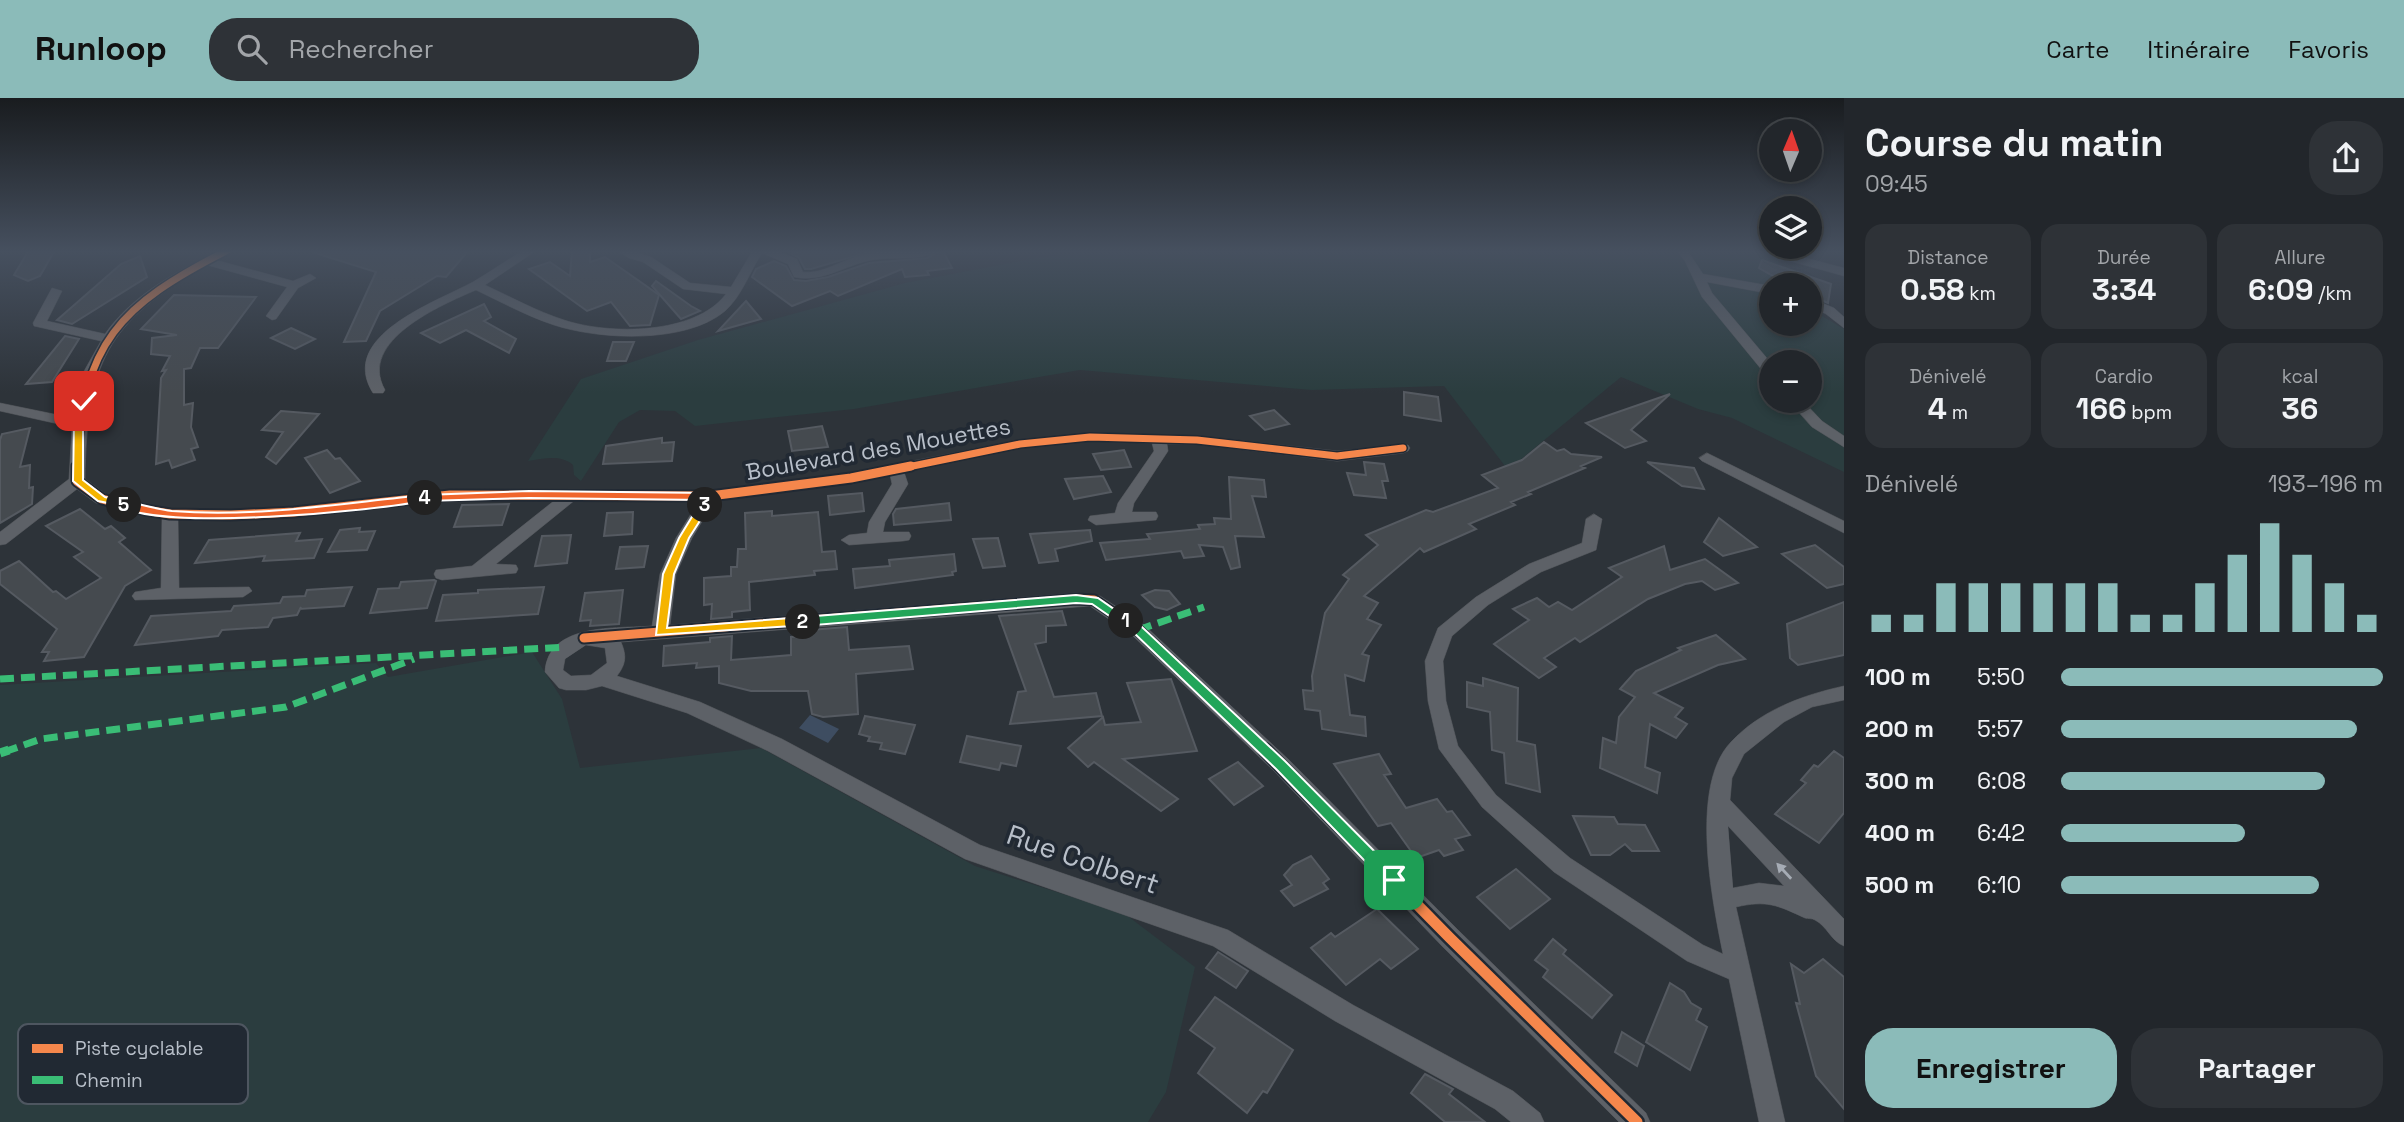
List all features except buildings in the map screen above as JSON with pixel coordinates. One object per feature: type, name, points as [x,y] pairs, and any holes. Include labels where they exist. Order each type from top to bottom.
[{"type":"street","points":[[52,298],[39,323],[109,339]]},
{"type":"street","points":[[0,540],[78,481],[79,424],[90,374],[101,349],[128,316],[150,298]]},
{"type":"street","points":[[272,316],[285,298]]},
{"type":"street","points":[[377,390],[370,374],[384,342],[401,325],[451,298]]},
{"type":"street","points":[[504,298],[558,322],[604,331],[669,328],[696,322],[721,308],[728,298]]},
{"type":"street","points":[[1709,298],[1759,358]]},
{"type":"street","points":[[1822,307],[1844,324]]},
{"type":"street","points":[[1,400],[79,424]]},
{"type":"street","points":[[1807,413],[1817,424],[1844,443]]},
{"type":"street","name":"Boulevard des Mouettes","points":[[78,481],[102,499],[170,514],[231,515],[294,512],[450,495],[710,496],[851,478],[1032,443],[1090,436],[1159,438],[1337,456],[1403,448]]},
{"type":"street","points":[[1122,518],[1126,503],[1161,451],[1159,438]]},
{"type":"street","points":[[1707,458],[1844,528]]},
{"type":"street","points":[[874,538],[877,522],[900,484],[896,469]]},
{"type":"street","points":[[476,571],[571,496]]},
{"type":"street","points":[[660,632],[668,574],[684,538],[710,496]]},
{"type":"street","points":[[170,514],[170,594]]},
{"type":"street","points":[[1096,520],[1150,516]]},
{"type":"street","points":[[1594,519],[1590,546],[1535,568],[1482,601],[1444,633],[1434,661],[1437,701],[1449,749],[1489,801],[1562,865],[1695,953],[1741,973]]},
{"type":"street","points":[[849,540],[904,536]]},
{"type":"street","points":[[442,574],[510,569]]},
{"type":"street","points":[[141,596],[243,591]]},
{"type":"street","points":[[584,638],[606,640],[613,644],[618,653],[618,661],[602,679],[575,685],[566,684],[554,672],[553,663],[558,653],[584,638],[1076,599],[1094,600],[1138,630],[1281,765],[1450,938],[1637,1122]]},
{"type":"street","name":"Rue Colbert","points":[[602,679],[693,707],[870,794],[974,852],[1220,937],[1344,1013],[1504,1100],[1531,1122]]},
{"type":"street","points":[[1769,1120],[1741,973],[1723,901],[1717,833],[1722,778],[1737,748],[1777,717],[1808,701],[1844,693]]},
{"type":"street","points":[[1720,803],[1837,928]]},
{"type":"street","points":[[1723,901],[1755,891],[1789,896],[1837,928]]},
{"type":"shaded area","points":[[851,298],[1759,298],[1759,336],[1822,336],[1822,316],[1844,329],[1844,472],[1732,418],[1698,409],[1621,377],[1508,470],[1444,386],[1312,390],[1080,370],[854,409],[695,426],[675,411],[640,410],[619,422],[581,481],[574,475],[573,465],[563,459],[528,461],[581,379],[698,340]]},
{"type":"shaded area","points":[[532,652],[562,699],[580,768],[761,748],[975,866],[1125,914],[1195,967],[1166,1092],[1148,1122],[0,1122],[0,685],[376,663],[388,677]]},
{"type":"water","points":[[810,715],[839,729],[828,743],[799,728]]},
{"type":"marked path","points":[[1138,630],[1204,607]]},
{"type":"marked path","points":[[0,679],[566,647]]},
{"type":"marked path","points":[[0,753],[41,739],[286,707],[414,659]]},
{"type":"cycle path","points":[[149,298],[113,333],[90,373],[79,427],[77,481],[102,499],[170,514],[294,512],[450,495],[710,496],[851,478],[1020,444],[1090,437],[1197,440],[1337,456],[1403,448]]},
{"type":"cycle path","points":[[584,638],[1076,599],[1094,600],[1138,630],[1281,765],[1450,938],[1637,1122]]},
{"type":"route","points":[[84,401],[79,424],[78,481],[102,499],[170,514],[294,512],[450,495],[710,496],[684,538],[668,574],[660,632],[1076,599],[1094,600],[1138,630],[1281,765],[1394,880]]}]
